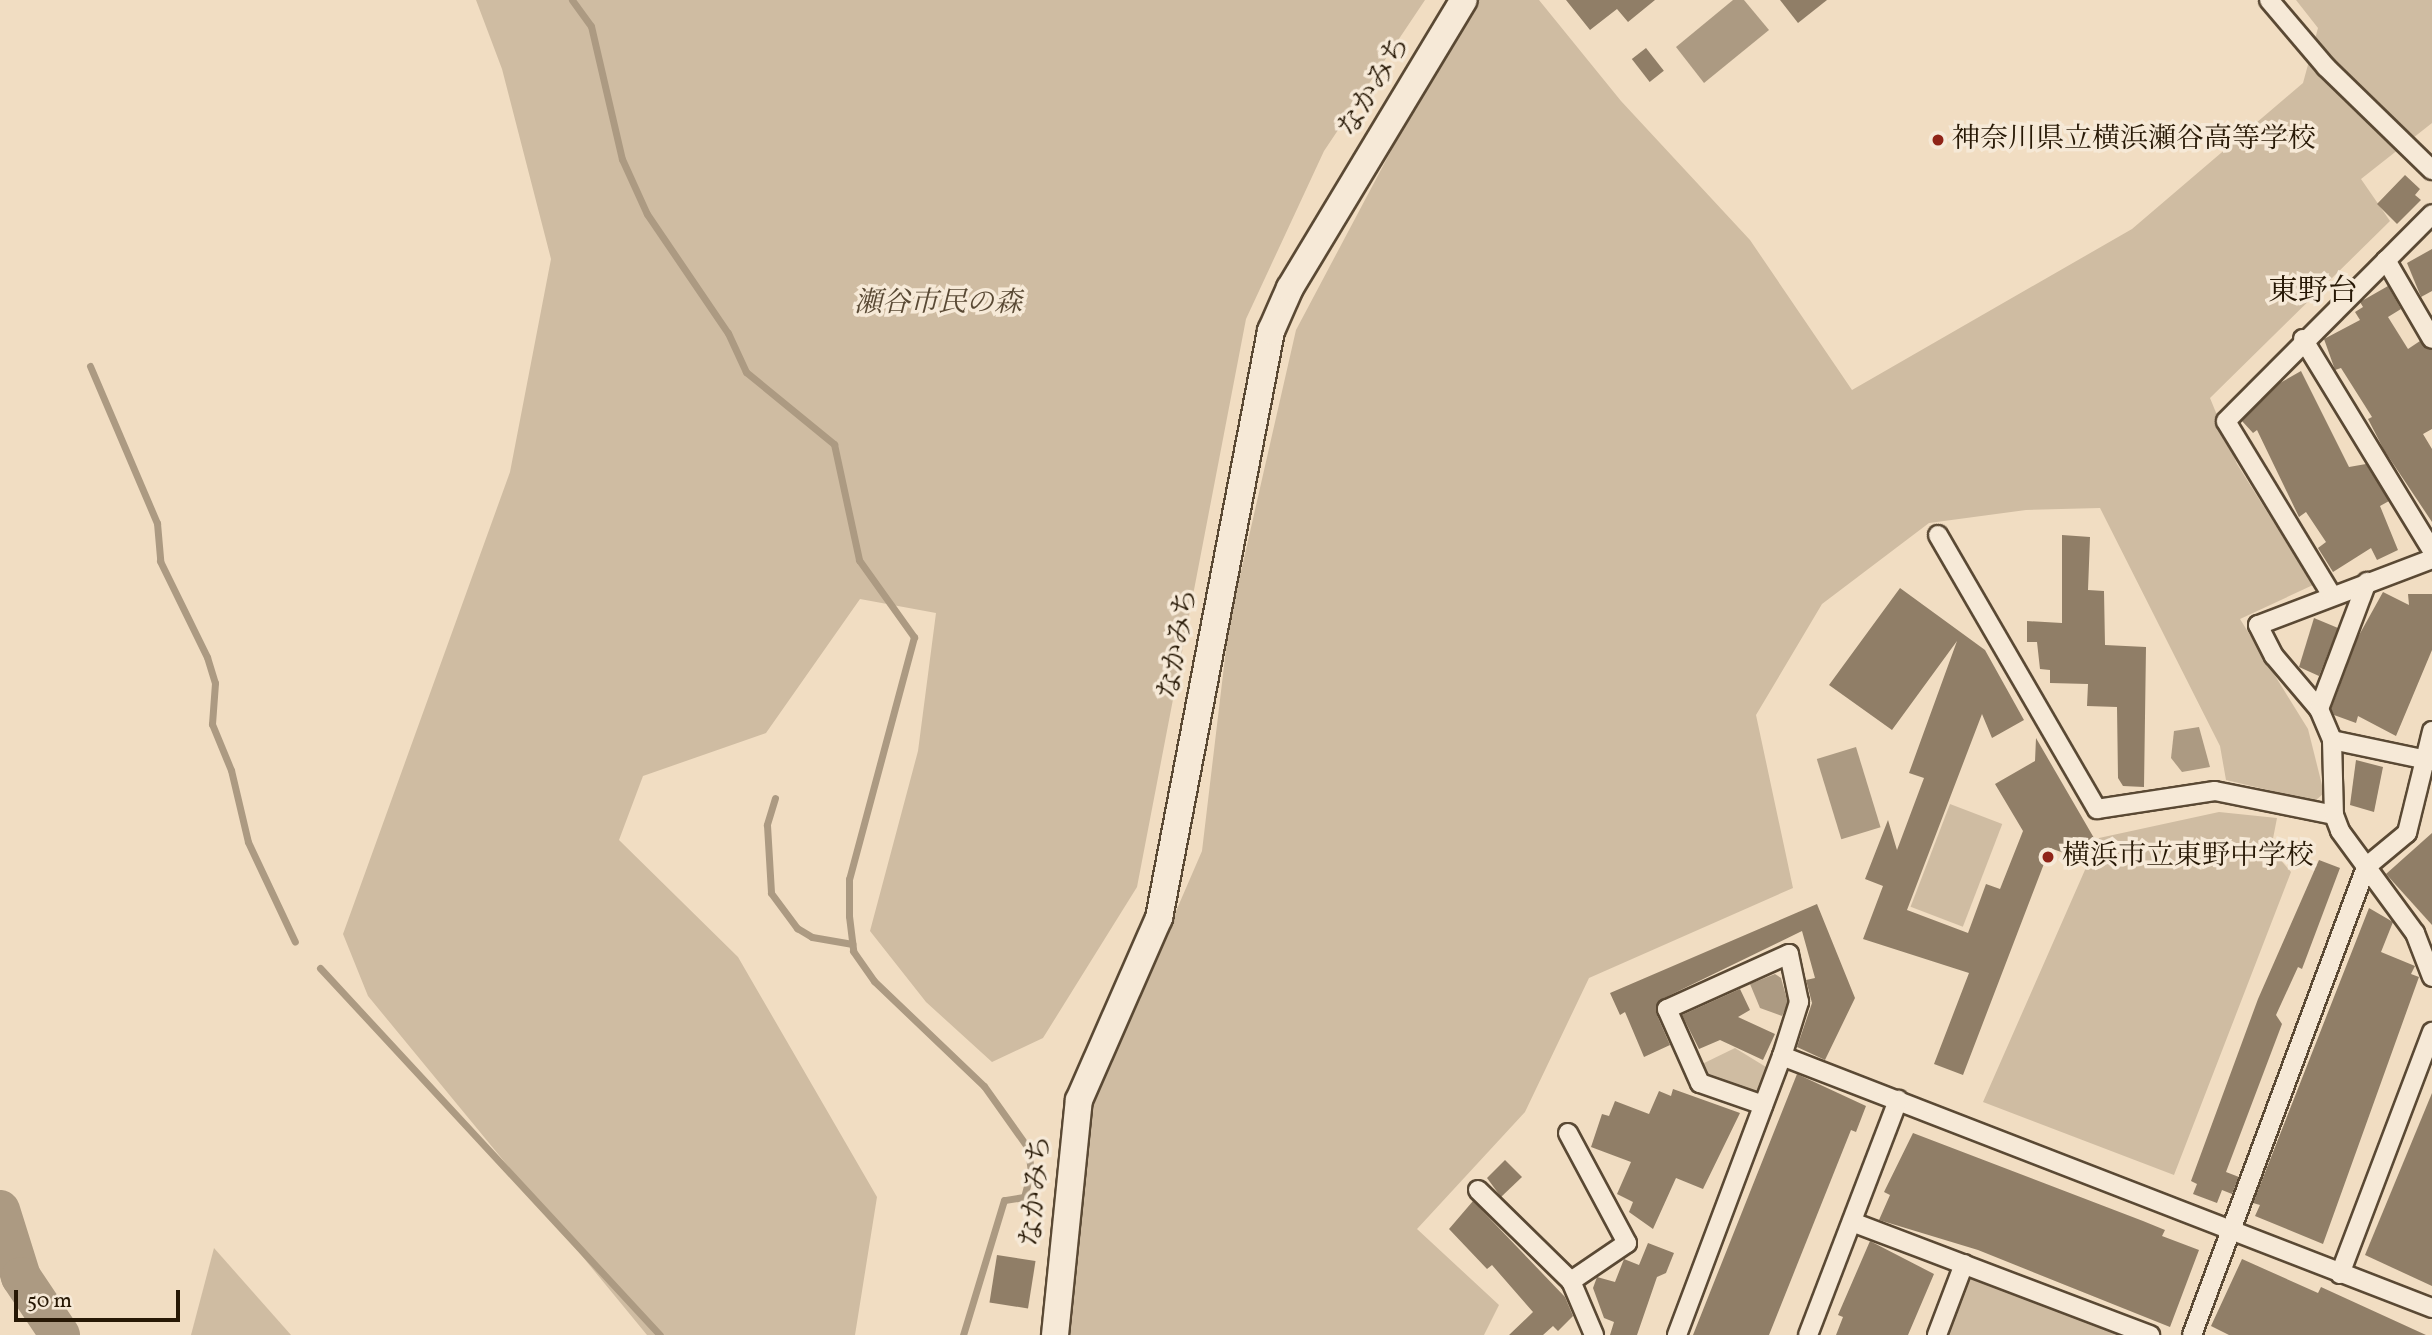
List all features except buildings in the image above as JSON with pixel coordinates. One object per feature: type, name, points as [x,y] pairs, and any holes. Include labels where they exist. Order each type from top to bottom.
[{"type":"street","name":"なかみち","points":[[1055,1335],[1079,1100],[1159,918],[1271,331],[1290,288],[1464,0]]},
{"type":"street","points":[[2269,0],[2326,67],[2432,170]]},
{"type":"street","points":[[2331,594],[2225,421],[2304,339],[2432,214]]},
{"type":"street","points":[[2386,260],[2432,339]]},
{"type":"street","points":[[2304,339],[2432,550]]},
{"type":"street","points":[[1938,535],[2097,809],[2214,791],[2334,815]]},
{"type":"street","points":[[2432,559],[2331,594],[2258,625],[2274,656],[2319,709],[2332,740],[2334,815],[2366,867],[2430,955],[2432,977]]},
{"type":"street","points":[[2319,709],[2367,582]]},
{"type":"street","points":[[2192,1335],[2366,867],[2407,833],[2428,760],[2432,730]]},
{"type":"street","points":[[2332,740],[2428,760]]},
{"type":"street","points":[[1677,1335],[1782,1056],[1799,1002],[1789,954],[1667,1009],[1700,1083],[1763,1105]]},
{"type":"street","points":[[2340,1274],[2432,1032]]},
{"type":"street","points":[[1782,1056],[2432,1308]]},
{"type":"street","points":[[1808,1335],[1898,1100]]},
{"type":"street","points":[[1568,1133],[1627,1243],[1571,1281]]},
{"type":"street","points":[[1478,1190],[1571,1281],[1594,1335]]},
{"type":"street","points":[[1852,1222],[2150,1335]]},
{"type":"street","points":[[1937,1335],[1964,1264]]},
{"type":"green space","name":"瀬谷市民の森","points":[[476,0],[1425,0],[1324,151],[1246,319],[1137,887],[1043,1038],[992,1062],[926,1002],[870,931],[918,751],[936,613],[860,599],[766,733],[643,776],[619,840],[738,957],[877,1197],[855,1335],[647,1335],[368,996],[343,934],[510,472],[551,259],[502,69]]},
{"type":"green space","points":[[1471,0],[1539,0],[1621,101],[1750,240],[1852,390],[2132,229],[2303,83],[2318,28],[2296,0],[2432,0],[2432,123],[2361,179],[2390,221],[2210,398],[2237,464],[2313,585],[2240,619],[2308,729],[2324,793],[2315,801],[2226,780],[2220,746],[2100,508],[2026,510],[1929,523],[1822,604],[1756,715],[1793,888],[1589,978],[1525,1112],[1417,1229],[1499,1305],[1484,1335],[1059,1335],[1087,1107],[1108,1040],[1151,969],[1202,851],[1229,624],[1296,330]]},
{"type":"green space","points":[[1950,804],[2002,824],[1963,927],[1911,907]]},
{"type":"green space","points":[[2219,812],[2277,818],[2271,849],[2291,872],[2174,1175],[1983,1102],[2099,838]]},
{"type":"green space","points":[[1735,1048],[1766,1067],[1757,1093],[1699,1074],[1696,1067]]},
{"type":"green space","points":[[214,1248],[291,1335],[191,1335]]},
{"type":"green space","points":[[1963,1276],[2124,1335],[1942,1335]]},
{"type":"shaded area","points":[[1733,0],[1744,0],[1769,30],[1704,83],[1676,47]]},
{"type":"shaded area","points":[[2199,727],[2210,767],[2182,772],[2171,758],[2174,731]]},
{"type":"shaded area","points":[[1856,747],[1881,827],[1841,839],[1817,759]]},
{"type":"shaded area","points":[[1775,974],[1781,978],[1788,1003],[1782,1016],[1760,1008],[1750,984]]},
{"type":"waterway","points":[[572,0],[591,26],[622,159],[647,214],[728,333],[746,372],[834,444],[859,560],[914,637],[849,879],[849,916],[853,951],[874,981],[984,1086],[1028,1148],[1031,1171],[1024,1197],[1004,1200],[963,1335]]},
{"type":"waterway","points":[[90,366],[157,523],[160,561],[207,657],[215,683],[212,724],[231,770],[248,842],[295,942]]},
{"type":"waterway","points":[[775,798],[767,825],[771,893],[797,928],[812,937],[852,944]]},
{"type":"waterway","points":[[320,968],[660,1335]]},
{"type":"waterway","points":[[0,1210],[21,1277],[60,1335]]},
{"type":"place","name":"神奈川県立横浜瀬谷高等学校","points":[[1938,140]]},
{"type":"place","name":"横浜市立東野中学校","points":[[2048,857]]},
{"type":"district","name":"東野台","points":[[2313,292]]}]
